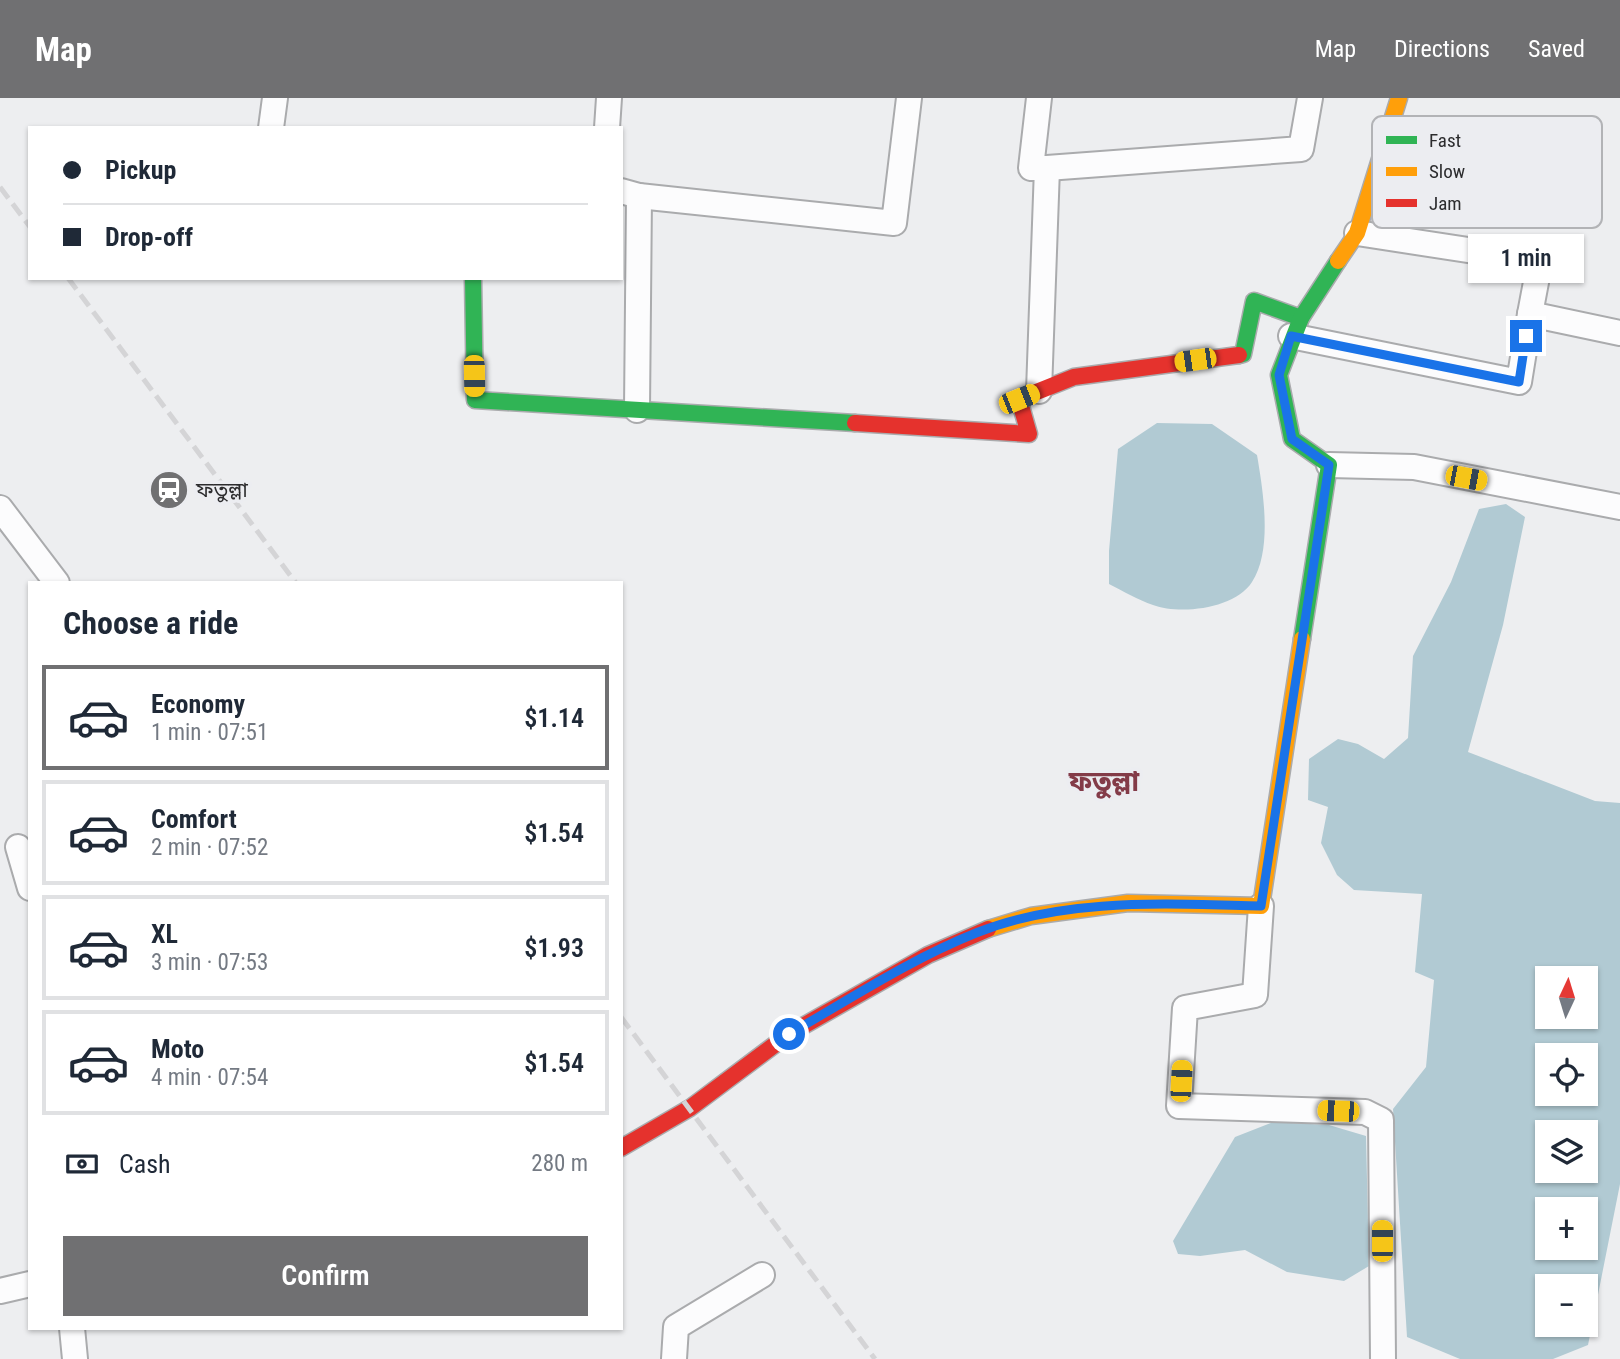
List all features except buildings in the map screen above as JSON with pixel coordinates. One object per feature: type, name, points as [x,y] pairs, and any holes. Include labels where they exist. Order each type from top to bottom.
[{"type":"street","points":[[271,126],[275,98]]},
{"type":"street","points":[[607,126],[609,98]]},
{"type":"street","points":[[637,410],[630,194],[894,223],[909,98]]},
{"type":"street","points":[[1039,98],[1031,168],[1301,149],[1310,98]]},
{"type":"street","points":[[1393,116],[1399,98]]},
{"type":"street","points":[[1039,391],[1047,168]]},
{"type":"street","points":[[1372,185],[1357,233],[1296,327],[1279,375],[1292,439],[1329,465],[1414,467],[1620,507]]},
{"type":"street","points":[[473,280],[475,400],[1029,434],[1019,399],[1074,377],[1243,354],[1254,301],[1296,327],[1519,382],[1540,261],[1357,233]]},
{"type":"street","points":[[1530,314],[1620,333]]},
{"type":"street","points":[[1329,465],[1261,906],[1255,995],[1185,1008],[1179,1106],[1365,1112],[1381,1120],[1384,1359]]},
{"type":"street","points":[[1,507],[56,581]]},
{"type":"street","points":[[16,847],[28,882]]},
{"type":"street","points":[[623,1147],[690,1108],[789,1034],[928,954],[978,932],[1031,916],[1128,903],[1261,906]]},
{"type":"street","points":[[674,1359],[676,1326],[762,1275]]},
{"type":"street","points":[[1,1286],[28,1284]]},
{"type":"street","points":[[72,1330],[75,1359]]},
{"type":"water","points":[[1157,423],[1212,424],[1257,455],[1265,520],[1262,554],[1252,582],[1244,591],[1220,604],[1192,609],[1164,608],[1142,601],[1109,584],[1109,551],[1118,449]]},
{"type":"water","points":[[1506,504],[1525,517],[1503,625],[1468,752],[1595,801],[1620,803],[1620,1184],[1598,1295],[1598,1274],[1535,1274],[1535,1337],[1590,1337],[1588,1345],[1553,1359],[1460,1359],[1407,1337],[1393,1109],[1426,1067],[1434,980],[1415,972],[1422,894],[1354,890],[1337,875],[1321,843],[1328,807],[1308,800],[1309,759],[1338,739],[1358,744],[1384,759],[1408,738],[1413,656],[1451,582],[1479,509]]},
{"type":"water","points":[[1273,1122],[1329,1125],[1366,1136],[1369,1266],[1344,1281],[1287,1272],[1245,1250],[1200,1256],[1178,1254],[1173,1241],[1235,1137]]},
{"type":"railway","points":[[0,187],[28,224]]},
{"type":"railway","points":[[69,280],[295,581]]},
{"type":"railway","points":[[623,1020],[875,1359]]},
{"type":"traffic: fast","points":[[1302,639],[1329,465],[1292,439],[1279,375],[1301,318],[1338,261]]},
{"type":"traffic: fast","points":[[473,280],[475,400],[855,423]]},
{"type":"traffic: fast","points":[[1239,355],[1243,354],[1254,301],[1301,318]]},
{"type":"traffic: slow","points":[[1393,116],[1399,98]]},
{"type":"traffic: slow","points":[[1338,261],[1357,233],[1372,185]]},
{"type":"traffic: slow","points":[[988,929],[1031,916],[1128,903],[1261,906],[1302,639]]},
{"type":"traffic: jam","points":[[855,423],[1029,434],[1019,399],[1074,377],[1239,355]]},
{"type":"traffic: jam","points":[[623,1147],[690,1108],[789,1034],[928,955],[988,929]]},
{"type":"place","name":"ফতুল্লা","points":[[169,490]]},
{"type":"district","name":"ফতুল্লা","points":[[1104,781]]},
{"type":"route","points":[[789,1034],[928,954],[978,932],[1031,916],[1128,903],[1261,906],[1329,465],[1292,439],[1279,375],[1291,336],[1519,382],[1526,336]]}]
